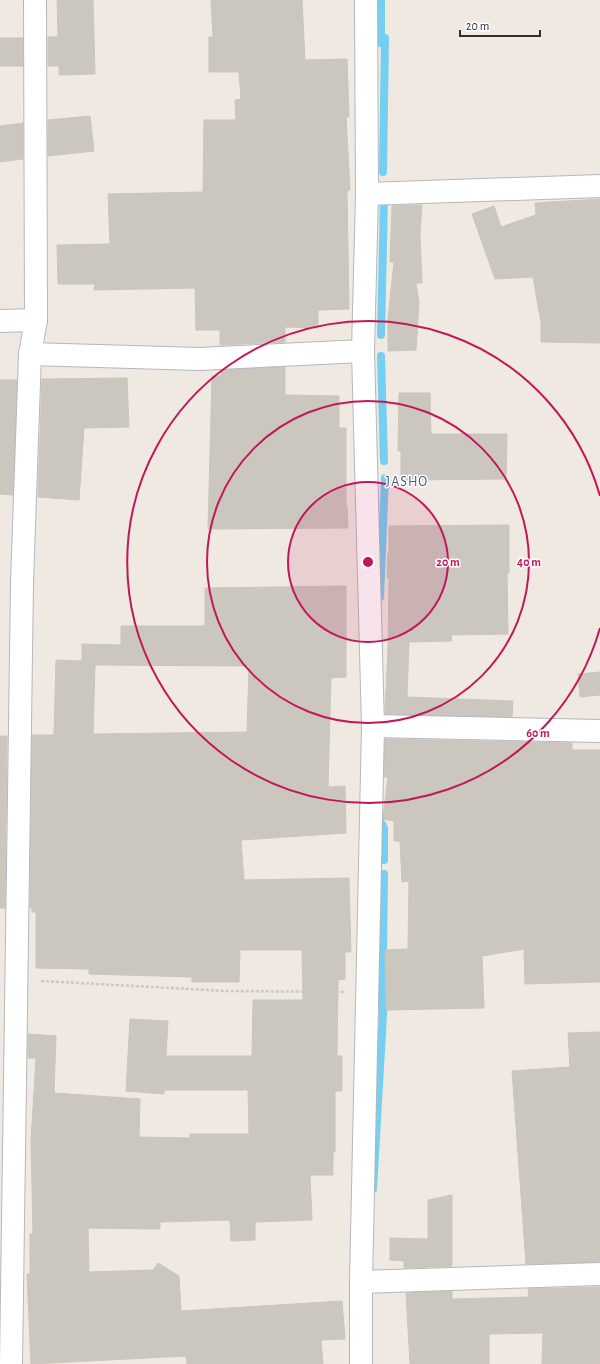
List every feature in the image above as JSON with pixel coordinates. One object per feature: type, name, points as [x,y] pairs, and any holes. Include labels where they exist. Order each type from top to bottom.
[{"type":"street","points":[[11,1364],[22,583],[30,354],[36,320],[35,0]]},
{"type":"street","points":[[361,1364],[361,1282],[373,726],[363,351],[367,194],[366,0]]},
{"type":"street","points":[[367,194],[600,186]]},
{"type":"street","points":[[0,321],[36,320]]},
{"type":"street","points":[[30,354],[199,359],[363,351]]},
{"type":"street","points":[[373,726],[600,730]]},
{"type":"street","points":[[361,1282],[600,1274]]},
{"type":"path","points":[[40,981],[226,991],[367,992]]},
{"type":"building","points":[[57,0],[93,0],[95,74],[59,75],[59,66],[48,66],[48,37],[58,37]]},
{"type":"building","points":[[211,0],[302,0],[305,60],[347,59],[349,117],[346,117],[350,190],[347,191],[349,309],[318,310],[318,328],[285,327],[285,342],[220,345],[220,330],[196,330],[195,288],[94,290],[95,284],[58,284],[57,245],[110,244],[108,194],[203,192],[204,120],[236,120],[235,100],[241,99],[239,72],[209,72],[209,37],[213,37]]},
{"type":"building","points":[[0,38],[23,38],[23,66],[0,66]]},
{"type":"building","points":[[90,116],[94,151],[48,156],[48,120]]},
{"type":"building","points":[[23,123],[23,159],[0,162],[0,126]]},
{"type":"building","points":[[600,199],[600,343],[541,342],[541,323],[533,277],[495,279],[472,214],[494,206],[501,227],[536,215],[535,203]]},
{"type":"building","points":[[422,205],[420,234],[422,283],[416,283],[419,302],[416,350],[388,351],[388,319],[394,262],[390,262],[392,206]]},
{"type":"building","points":[[285,367],[285,395],[339,396],[339,428],[346,428],[346,506],[348,528],[208,529],[212,376],[221,376],[221,370]]},
{"type":"building","points":[[127,378],[129,427],[84,428],[79,500],[38,497],[42,379]]},
{"type":"building","points":[[0,380],[17,380],[13,495],[0,494]]},
{"type":"building","points":[[399,393],[430,393],[431,434],[507,434],[506,479],[401,480],[401,451],[398,451]]},
{"type":"building","points":[[509,525],[509,573],[507,573],[508,634],[451,635],[452,641],[409,642],[407,697],[513,701],[512,717],[385,714],[388,648],[389,578],[387,578],[389,526]]},
{"type":"building","points":[[346,586],[346,677],[331,678],[328,787],[345,786],[346,833],[241,840],[244,880],[349,878],[351,952],[345,952],[345,979],[338,980],[337,1056],[342,1056],[342,1091],[335,1091],[335,1152],[333,1152],[333,1175],[310,1175],[312,1220],[255,1222],[255,1240],[231,1241],[230,1220],[160,1222],[160,1229],[88,1228],[89,1272],[153,1270],[158,1263],[179,1276],[181,1311],[342,1301],[345,1339],[321,1340],[323,1364],[187,1364],[186,1356],[31,1364],[27,1274],[30,1274],[30,1234],[33,1234],[31,1140],[36,1058],[28,1058],[28,1034],[56,1036],[54,1093],[140,1099],[139,1137],[190,1138],[190,1134],[249,1134],[248,1090],[164,1090],[164,1094],[126,1091],[130,1019],[168,1021],[166,1056],[252,1056],[253,1000],[303,1000],[302,950],[240,950],[239,982],[192,982],[192,977],[89,974],[89,969],[36,968],[36,912],[32,912],[32,908],[30,908],[32,735],[54,735],[56,660],[82,661],[82,644],[121,645],[121,626],[205,626],[205,588]],"holes":[[[95,665],[249,666],[247,732],[93,734]]]},
{"type":"building","points":[[600,672],[600,695],[580,697],[578,674]]},
{"type":"building","points":[[0,736],[7,736],[5,908],[0,908]]},
{"type":"building","points":[[385,739],[572,743],[572,750],[600,750],[600,982],[525,984],[524,949],[482,956],[484,1008],[386,1010],[385,950],[408,949],[409,881],[402,882],[400,841],[394,841],[394,821],[383,819],[388,777],[384,777]]},
{"type":"building","points":[[600,1032],[600,1262],[526,1264],[512,1071],[570,1067],[568,1033]]},
{"type":"building","points":[[452,1195],[452,1266],[404,1268],[404,1261],[390,1260],[390,1238],[428,1239],[428,1200]]},
{"type":"building","points":[[600,1287],[600,1364],[542,1364],[543,1333],[489,1334],[489,1364],[410,1364],[406,1293],[452,1291],[452,1299],[529,1297],[528,1289]]},
{"type":"waterway","points":[[381,0],[381,43]]},
{"type":"waterway","points":[[383,172],[385,38]]},
{"type":"waterway","points":[[381,335],[384,198]]},
{"type":"waterway","points":[[381,356],[384,461]]},
{"type":"waterway","points":[[380,597],[385,478]]},
{"type":"waterway","points":[[380,814],[379,819],[384,828],[384,860]]},
{"type":"waterway","points":[[383,949],[384,874]]},
{"type":"waterway","points":[[373,1189],[383,1015],[383,954]]},
{"type":"district","name":"JASHO","points":[[407,481]]}]
